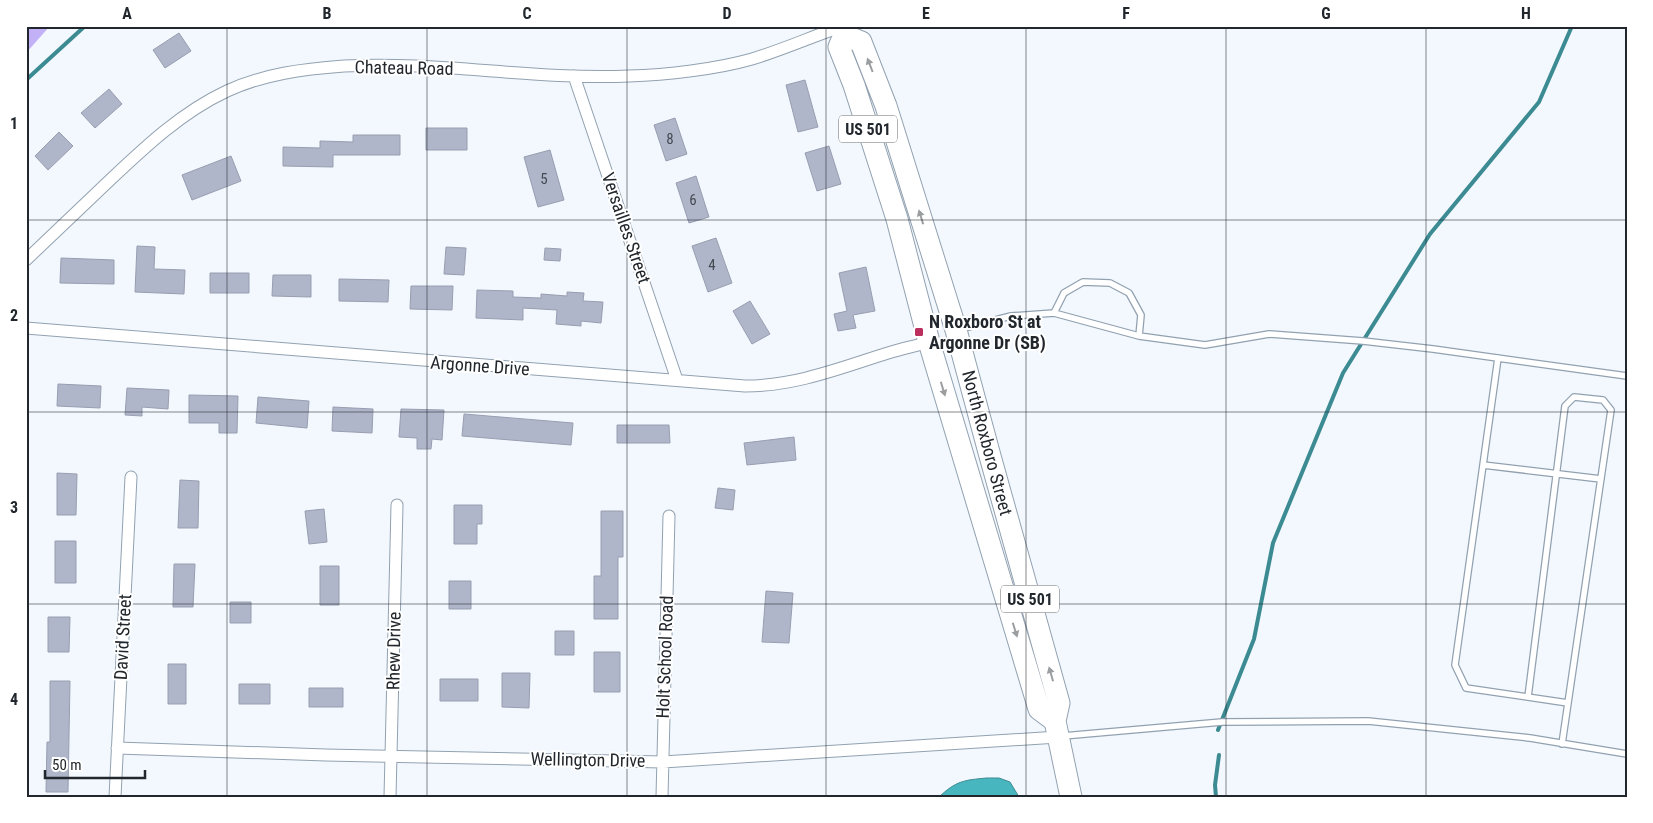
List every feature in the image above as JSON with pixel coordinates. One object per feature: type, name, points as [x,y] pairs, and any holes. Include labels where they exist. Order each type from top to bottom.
[{"type":"highway","name":"North Roxboro Street","points":[[1056,729],[1039,708],[929,342],[897,219],[854,85],[839,47],[841,29],[861,42],[879,88],[956,330],[1059,703],[1056,729],[1071,797]]},
{"type":"highway","points":[[897,219],[914,240],[938,318],[956,330]]},
{"type":"highway","points":[[929,342],[946,348],[977,449],[990,456]]},
{"type":"street","name":"Chateau Road","points":[[26,260],[138,154],[172,125],[208,100],[248,83],[307,68],[375,65],[574,76],[628,76],[708,67],[751,59],[841,29]]},
{"type":"street","name":"Versailles Street","points":[[574,76],[677,380]]},
{"type":"street","name":"Argonne Drive","points":[[26,328],[498,368],[745,386],[783,384],[836,371],[889,352],[929,342]]},
{"type":"street","name":"David Street","points":[[115,797],[131,477]]},
{"type":"street","name":"Rhew Drive","points":[[390,797],[397,505]]},
{"type":"street","name":"Holt School Road","points":[[662,797],[669,516]]},
{"type":"street","name":"Wellington Drive","points":[[117,748],[664,762],[1056,729]]},
{"type":"lane","points":[[1054,313],[1064,293],[1083,282],[1110,284],[1129,293],[1141,315],[1139,336]]},
{"type":"lane","points":[[956,330],[1011,316],[1054,313],[1139,336],[1205,345],[1270,334],[1363,341],[1627,376]]},
{"type":"lane","points":[[1498,358],[1455,665],[1466,688],[1568,703]]},
{"type":"lane","points":[[1528,697],[1565,406],[1574,397],[1603,400],[1611,410],[1562,744]]},
{"type":"lane","points":[[1483,465],[1601,479]]},
{"type":"lane","points":[[1056,729],[1222,722],[1368,721],[1530,738],[1627,754]]},
{"type":"shaded area","points":[[26,26],[50,26],[26,53]]},
{"type":"water","points":[[999,778],[1010,782],[1019,797],[939,797],[961,782]]},
{"type":"building","points":[[179,33],[191,51],[165,68],[153,50]]},
{"type":"building","points":[[805,80],[818,127],[798,132],[786,85]]},
{"type":"building","points":[[109,89],[122,104],[95,128],[81,113]]},
{"type":"building","points":[[675,118],[687,154],[666,161],[654,125]]},
{"type":"building","points":[[426,128],[467,128],[467,150],[426,150]]},
{"type":"building","points":[[59,132],[73,146],[48,170],[35,156]]},
{"type":"building","points":[[353,135],[400,135],[400,155],[333,155],[333,167],[283,166],[283,147],[320,148],[320,141],[353,142]]},
{"type":"building","points":[[829,146],[841,184],[817,191],[805,153]]},
{"type":"building","points":[[550,150],[564,200],[538,207],[524,157]]},
{"type":"building","points":[[231,156],[241,181],[192,200],[182,175]]},
{"type":"building","points":[[696,176],[709,217],[689,223],[676,183]]},
{"type":"building","points":[[716,238],[732,283],[708,292],[692,246]]},
{"type":"building","points":[[137,246],[155,247],[154,269],[185,270],[184,294],[135,292]]},
{"type":"building","points":[[446,247],[466,248],[464,275],[444,274]]},
{"type":"building","points":[[545,248],[561,249],[560,261],[544,260]]},
{"type":"building","points":[[61,258],[114,260],[114,284],[60,283]]},
{"type":"building","points":[[866,267],[875,311],[853,315],[856,328],[838,331],[834,314],[847,311],[839,273]]},
{"type":"building","points":[[210,273],[249,273],[249,293],[210,293]]},
{"type":"building","points":[[273,275],[311,275],[311,297],[272,296]]},
{"type":"building","points":[[339,279],[389,280],[388,302],[339,301]]},
{"type":"building","points":[[411,286],[453,286],[452,310],[410,309]]},
{"type":"building","points":[[477,290],[513,291],[513,297],[541,298],[541,294],[567,296],[567,292],[584,293],[583,301],[603,302],[601,323],[581,321],[581,326],[556,324],[557,310],[523,308],[523,320],[476,318]]},
{"type":"building","points":[[750,301],[770,334],[752,344],[733,311]]},
{"type":"building","points":[[58,384],[101,386],[100,408],[57,406]]},
{"type":"building","points":[[127,388],[169,390],[168,409],[142,407],[142,416],[125,415]]},
{"type":"building","points":[[189,395],[238,396],[237,433],[219,433],[219,423],[189,423]]},
{"type":"building","points":[[258,397],[309,401],[307,428],[256,423]]},
{"type":"building","points":[[333,407],[373,409],[372,433],[332,431]]},
{"type":"building","points":[[401,409],[444,410],[442,440],[432,439],[431,449],[417,449],[417,438],[399,437]]},
{"type":"building","points":[[464,414],[573,423],[571,445],[462,436]]},
{"type":"building","points":[[617,425],[669,425],[670,443],[617,443]]},
{"type":"building","points":[[794,437],[796,460],[747,465],[744,443]]},
{"type":"building","points":[[57,473],[77,474],[76,515],[57,515]]},
{"type":"building","points":[[180,480],[199,481],[198,528],[178,528]]},
{"type":"building","points":[[718,488],[735,490],[733,510],[715,508]]},
{"type":"building","points":[[454,505],[482,505],[482,524],[477,524],[477,544],[454,544]]},
{"type":"building","points":[[324,509],[327,542],[309,544],[305,511]]},
{"type":"building","points":[[601,511],[623,511],[623,557],[618,557],[618,619],[594,619],[594,576],[601,576]]},
{"type":"building","points":[[55,541],[76,541],[76,583],[55,583]]},
{"type":"building","points":[[174,564],[195,564],[193,607],[173,607]]},
{"type":"building","points":[[320,566],[339,566],[339,605],[320,605]]},
{"type":"building","points":[[449,581],[471,581],[471,609],[449,609]]},
{"type":"building","points":[[766,591],[793,593],[789,643],[762,642]]},
{"type":"building","points":[[230,602],[251,602],[251,623],[230,623]]},
{"type":"building","points":[[48,617],[70,617],[69,652],[48,652]]},
{"type":"building","points":[[555,631],[574,631],[574,655],[555,655]]},
{"type":"building","points":[[594,652],[620,652],[620,692],[594,692]]},
{"type":"building","points":[[168,664],[186,664],[186,704],[168,704]]},
{"type":"building","points":[[502,673],[530,673],[529,708],[502,707]]},
{"type":"building","points":[[440,679],[478,679],[478,701],[440,701]]},
{"type":"building","points":[[50,681],[70,681],[68,792],[46,792],[47,742],[50,742]]},
{"type":"building","points":[[239,684],[270,684],[270,704],[239,704]]},
{"type":"building","points":[[309,688],[343,688],[343,707],[309,707]]},
{"type":"waterway","points":[[26,80],[85,26]]},
{"type":"waterway","points":[[1218,730],[1254,639],[1273,543],[1343,373],[1430,234],[1539,102],[1572,26]]},
{"type":"waterway","points":[[1216,797],[1215,785],[1219,755]]},
{"type":"place","name":"N Roxboro St at Argonne Dr (SB)","points":[[919,332]]}]
